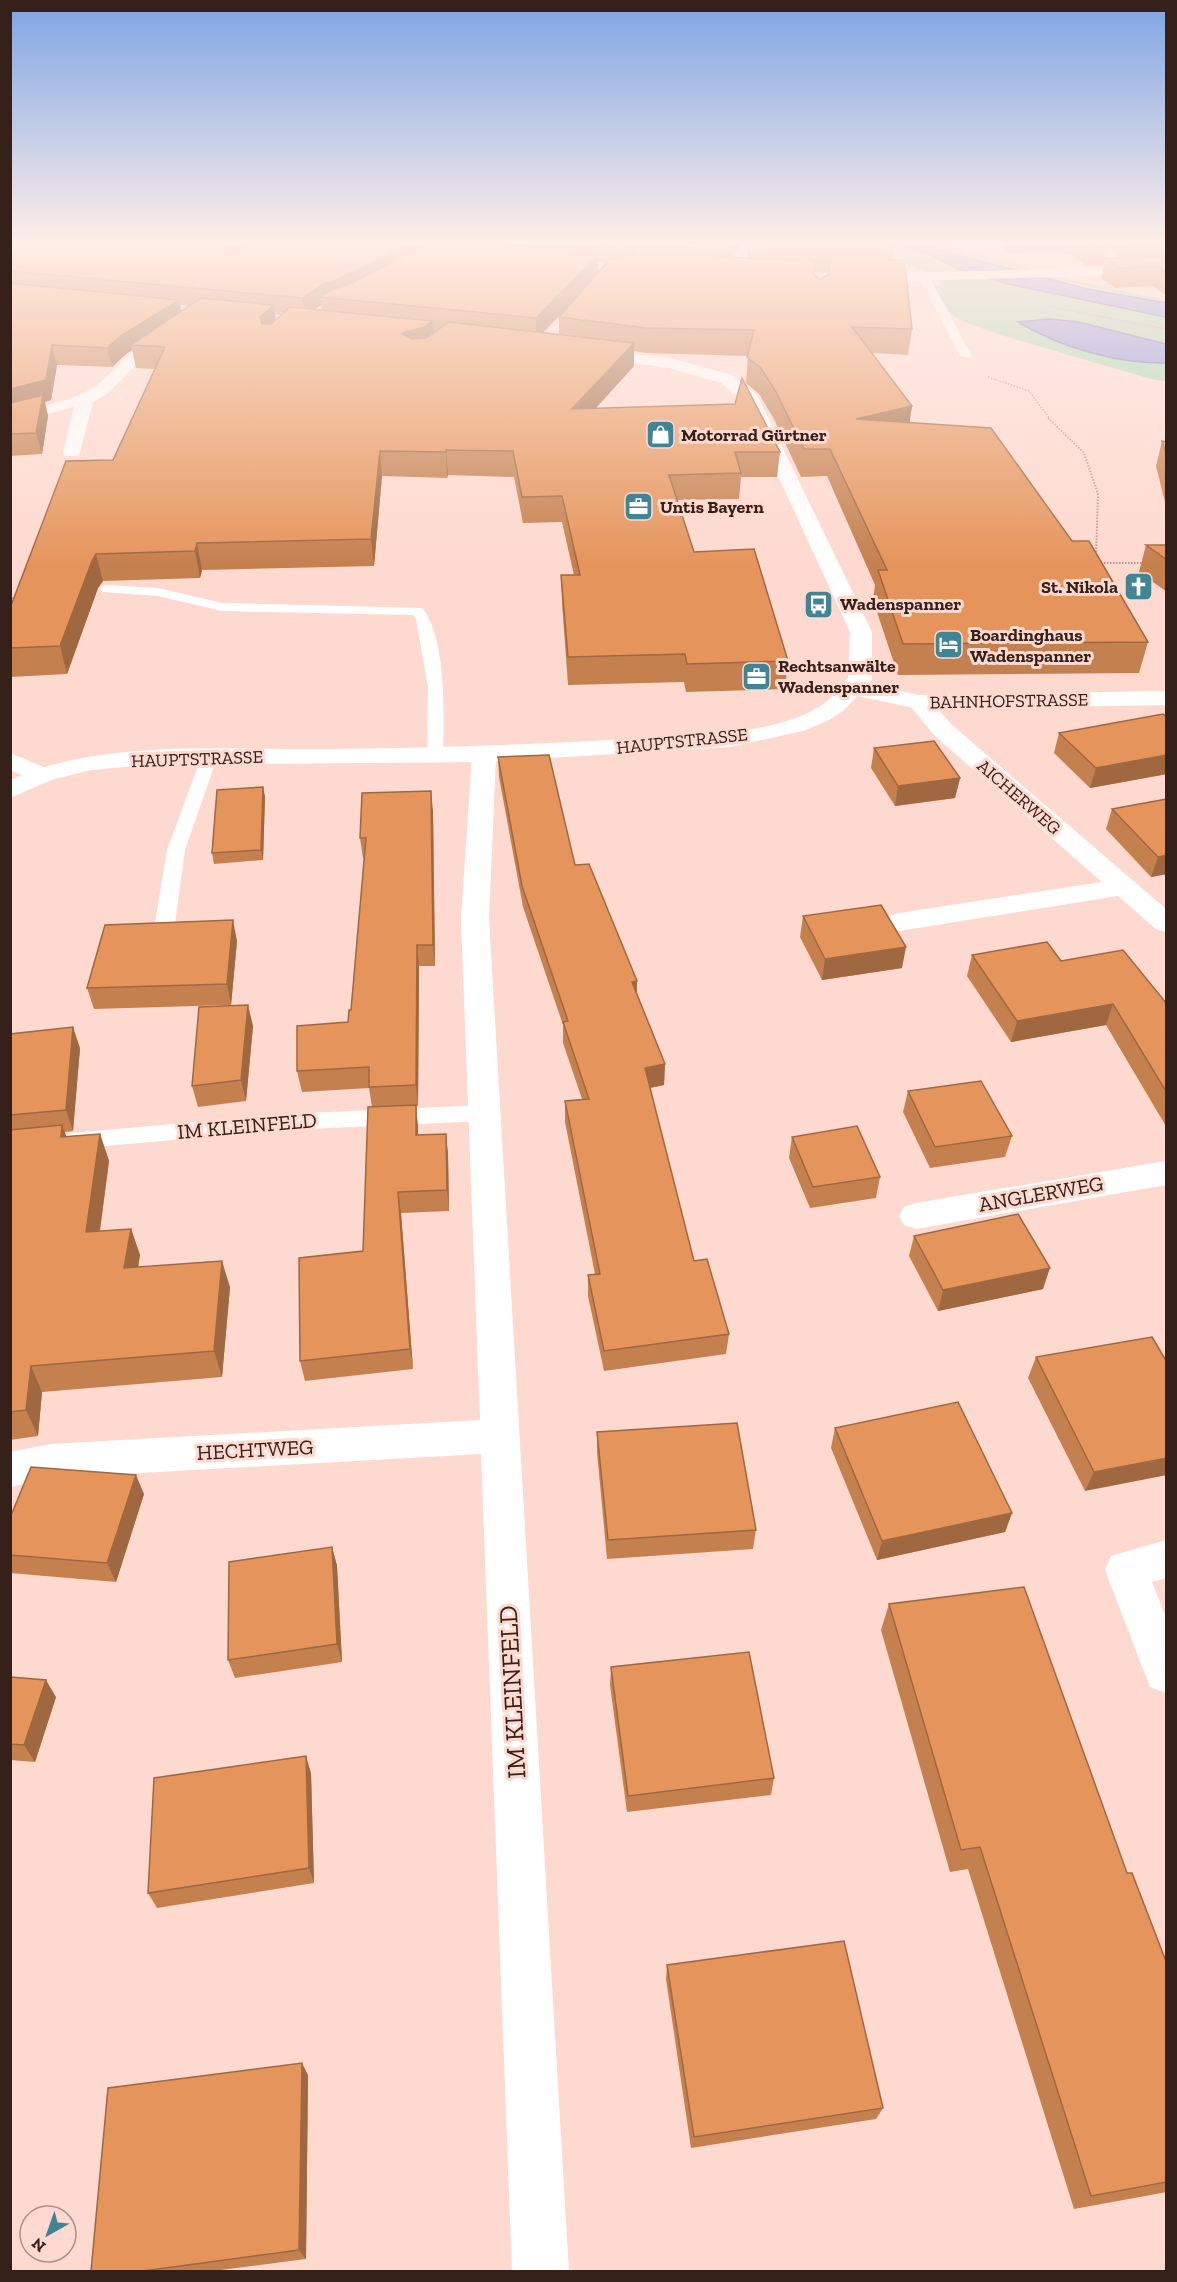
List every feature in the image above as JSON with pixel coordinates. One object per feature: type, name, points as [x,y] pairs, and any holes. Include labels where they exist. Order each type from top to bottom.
[{"type":"street","points":[[10,418],[85,399],[101,390],[133,359],[146,350]]},
{"type":"street","points":[[573,351],[669,363],[727,379],[751,399],[861,632],[860,679],[853,688]]},
{"type":"street","points":[[72,452],[85,399]]},
{"type":"street","name":"BAHNHOFSTRASSE","points":[[853,688],[919,702],[1167,698]]},
{"type":"street","name":"HAUPTSTRASSE","points":[[10,790],[42,775],[91,763],[148,758],[435,757],[730,740],[794,726],[819,716],[835,706],[853,688]]},
{"type":"street","name":"AICHERWEG","points":[[919,702],[943,730],[1124,887],[1161,913]]},
{"type":"street","name":"IM KLEINFELD","points":[[484,755],[476,919],[541,2271]]},
{"type":"street","points":[[10,760],[42,775]]},
{"type":"street","points":[[899,922],[1124,887]]},
{"type":"street","name":"ANGLERWEG","points":[[916,1216],[1167,1173]]},
{"type":"street","name":"HECHTWEG","points":[[10,1470],[51,1461],[500,1436]]},
{"type":"street","points":[[1167,1559],[1126,1570],[1167,1672]]},
{"type":"lane","points":[[964,350],[966,356]]},
{"type":"lane","points":[[107,589],[158,592],[222,607],[417,611],[423,618],[436,687],[435,757]]},
{"type":"lane","points":[[165,923],[176,850],[209,758]]},
{"type":"lane","name":"IM KLEINFELD","points":[[46,1144],[285,1122],[485,1113]]},
{"type":"path","points":[[980,375],[1029,391],[1043,414],[1084,453],[1098,494],[1096,563],[1146,563]]},
{"type":"path","points":[[10,601],[21,590]]},
{"type":"green space","points":[[1054,350],[1094,350],[1112,356],[1166,363],[1166,381],[1151,379]]},
{"type":"water","points":[[1084,350],[1166,350],[1166,363],[1128,361]]},
{"type":"building","points":[[10,350],[51,350],[46,380],[10,389]]},
{"type":"building","points":[[163,350],[627,350],[572,409],[735,404],[742,378],[780,452],[735,452],[741,473],[669,475],[694,552],[754,549],[788,661],[687,664],[685,654],[568,657],[561,575],[580,575],[562,496],[522,497],[513,451],[380,451],[371,539],[197,543],[195,551],[96,554],[60,646],[10,648],[10,603],[12,603],[66,461],[113,460]]},
{"type":"building","points":[[749,350],[870,350],[912,406],[856,419],[991,428],[1072,541],[1089,541],[1148,642],[903,644],[878,570],[887,570],[830,449],[804,449],[776,392],[761,368],[747,357]]},
{"type":"building","points":[[43,395],[36,433],[10,434],[10,403]]},
{"type":"building","points":[[1162,441],[1167,442],[1167,457]]},
{"type":"building","points":[[1146,545],[1167,545],[1167,560]]},
{"type":"building","points":[[1163,714],[1167,717],[1167,755],[1096,768],[1059,733]]},
{"type":"building","points":[[934,741],[960,778],[898,786],[874,748]]},
{"type":"building","points":[[549,755],[575,865],[589,864],[637,981],[632,982],[665,1064],[645,1068],[694,1261],[707,1259],[729,1334],[604,1351],[588,1275],[600,1274],[565,1101],[589,1099],[563,1022],[568,1021],[522,886],[498,757]]},
{"type":"building","points":[[263,787],[261,850],[212,853],[217,790]]},
{"type":"building","points":[[431,791],[433,945],[417,945],[416,1085],[369,1087],[369,1067],[297,1071],[297,1026],[348,1022],[349,1010],[351,1010],[366,838],[360,838],[362,793]]},
{"type":"building","points":[[1167,799],[1167,855],[1158,857],[1112,809]]},
{"type":"building","points":[[881,905],[906,947],[825,959],[803,916]]},
{"type":"building","points":[[233,920],[227,984],[87,988],[105,925]]},
{"type":"building","points":[[1047,942],[1061,961],[1123,950],[1167,1004],[1167,1093],[1113,1004],[1017,1021],[972,955]]},
{"type":"building","points":[[248,1005],[241,1080],[192,1086],[199,1007]]},
{"type":"building","points":[[73,1027],[66,1110],[10,1115],[10,1034]]},
{"type":"building","points":[[981,1081],[1012,1136],[935,1147],[908,1091]]},
{"type":"building","points":[[416,1105],[416,1135],[446,1134],[447,1190],[398,1192],[410,1349],[300,1361],[299,1258],[363,1251],[368,1107]]},
{"type":"building","points":[[62,1125],[61,1137],[100,1134],[86,1232],[131,1229],[124,1268],[222,1261],[214,1351],[31,1366],[26,1410],[10,1412],[10,1130]]},
{"type":"building","points":[[857,1126],[880,1177],[813,1187],[792,1137]]},
{"type":"building","points":[[1018,1214],[1050,1268],[943,1290],[914,1236]]},
{"type":"building","points":[[1152,1337],[1165,1359],[1167,1358],[1167,1458],[1094,1472],[1036,1357]]},
{"type":"building","points":[[958,1402],[1012,1513],[882,1541],[835,1428]]},
{"type":"building","points":[[737,1423],[756,1530],[608,1540],[597,1432]]},
{"type":"building","points":[[31,1467],[136,1475],[107,1563],[10,1555],[10,1518]]},
{"type":"building","points":[[332,1547],[337,1644],[228,1660],[229,1562]]},
{"type":"building","points":[[1024,1587],[1127,1873],[1132,1873],[1167,1964],[1167,2182],[1091,2196],[980,1847],[961,1850],[889,1604]]},
{"type":"building","points":[[749,1652],[774,1778],[628,1796],[611,1667]]},
{"type":"building","points":[[10,1677],[46,1680],[24,1745],[10,1744]]},
{"type":"building","points":[[306,1756],[309,1868],[148,1893],[154,1778]]},
{"type":"building","points":[[844,1941],[883,2108],[694,2137],[667,1965]]},
{"type":"building","points":[[302,2063],[299,2250],[143,2271],[91,2271],[108,2088]]},
{"type":"place","name":"Motorrad Gürtner","points":[[660,435]]},
{"type":"place","name":"Untis Bayern","points":[[639,507]]},
{"type":"place","name":"St. Nikola","points":[[1139,587]]},
{"type":"place","name":"Wadenspanner","points":[[819,604]]},
{"type":"place","name":"Boardinghaus Wadenspanner","points":[[949,645]]},
{"type":"place","name":"Rechtsanwälte Wadenspanner","points":[[757,676]]}]
